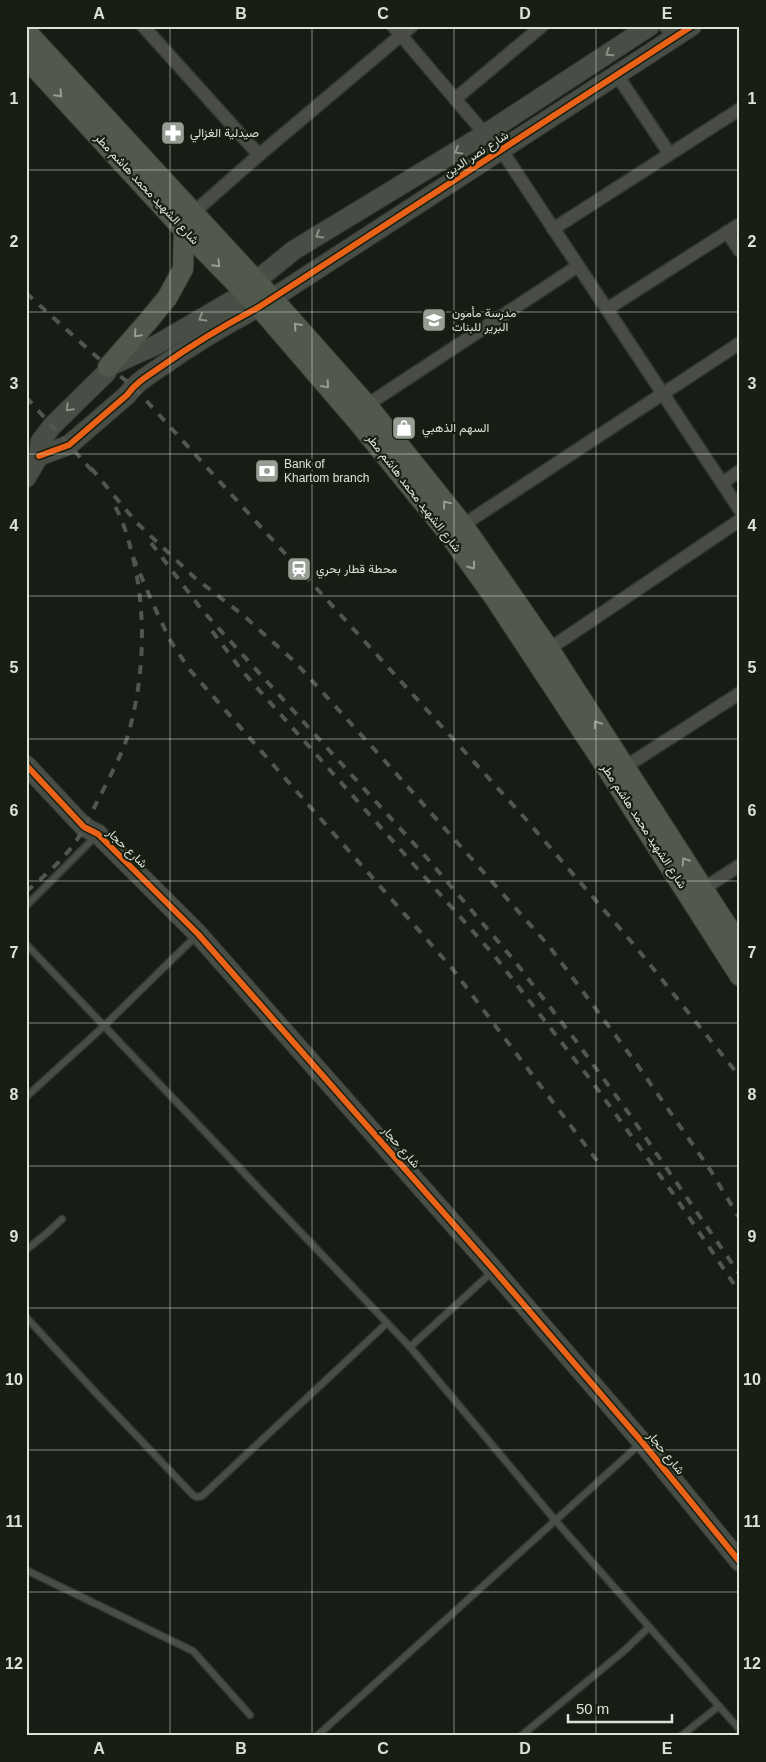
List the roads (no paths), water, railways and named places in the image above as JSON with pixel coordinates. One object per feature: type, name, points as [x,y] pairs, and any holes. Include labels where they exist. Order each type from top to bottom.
[{"type":"main road","name":"شارع الشهيد محمد هاشم مطر","points":[[29,30],[189,221]]},
{"type":"main road","name":"شارع الشهيد محمد هاشم مطر","points":[[26,58],[189,221],[258,295],[367,405],[463,525],[549,649],[740,946]]},
{"type":"main road","points":[[108,367],[167,298],[182,268],[189,221]]},
{"type":"main road","name":"شارع الشهيد محمد هاشم مطر","points":[[258,295],[448,533],[482,581],[608,770],[740,976]]},
{"type":"street","points":[[143,26],[259,155]]},
{"type":"street","points":[[189,221],[259,155],[397,31],[412,26]]},
{"type":"street","points":[[455,99],[542,26]]},
{"type":"street","name":"شارع نصر الدين","points":[[258,295],[294,250],[485,134],[650,26]]},
{"type":"street","name":"شارع نصر الدين","points":[[258,295],[502,151],[617,75],[670,32],[692,26]]},
{"type":"street","points":[[397,31],[485,134],[502,151],[740,510]]},
{"type":"street","points":[[617,75],[669,153]]},
{"type":"street","points":[[553,228],[669,153],[738,113]]},
{"type":"street","points":[[607,309],[740,224]]},
{"type":"street","points":[[727,232],[740,251]]},
{"type":"street","points":[[367,405],[578,266]]},
{"type":"street","points":[[26,478],[39,456],[40,442],[52,426],[107,372],[108,367],[258,295]]},
{"type":"street","points":[[39,456],[69,445],[127,395],[133,386],[217,330],[258,295]]},
{"type":"street","points":[[463,525],[740,343]]},
{"type":"street","points":[[722,483],[740,471]]},
{"type":"street","points":[[549,649],[740,520]]},
{"type":"street","points":[[624,767],[740,693]]},
{"type":"street","name":"شارع حجار","points":[[26,765],[84,827],[98,834],[198,934],[494,1270],[642,1442],[740,1562]]},
{"type":"street","points":[[703,889],[740,865]]},
{"type":"lane","points":[[26,906],[98,834]]},
{"type":"lane","points":[[26,1097],[104,1026],[198,934]]},
{"type":"lane","points":[[26,944],[410,1348],[555,1520],[740,1730]]},
{"type":"lane","points":[[26,1250],[62,1219]]},
{"type":"lane","points":[[410,1348],[494,1270]]},
{"type":"lane","points":[[26,1316],[101,1399],[197,1497],[202,1496],[387,1323]]},
{"type":"lane","name":"شارع حجار","points":[[321,1734],[642,1442]]},
{"type":"lane","points":[[26,1570],[193,1651],[250,1714]]},
{"type":"lane","points":[[521,1736],[625,1650],[649,1627]]},
{"type":"lane","points":[[681,1736],[719,1706]]},
{"type":"railway","points":[[26,293],[108,367],[133,386],[523,816],[635,946],[740,1077]]},
{"type":"railway","points":[[26,397],[95,474]]},
{"type":"railway","points":[[91,468],[137,523],[194,577],[244,616],[295,662],[549,946],[636,1063],[709,1168],[740,1219]]},
{"type":"railway","points":[[26,892],[63,857],[80,835],[122,751],[134,712],[141,666],[142,619],[140,596],[128,537],[112,501]]},
{"type":"railway","points":[[151,543],[202,610],[426,857],[513,959],[630,1115],[740,1275]]},
{"type":"railway","points":[[133,557],[170,640],[189,669],[451,967],[598,1162]]},
{"type":"railway","points":[[212,631],[243,672],[493,954],[593,1083],[672,1192],[740,1293]]},
{"type":"place","name":"صيدلية الغزالي","points":[[173,133]]},
{"type":"place","name":"مدرسة مأمون البرير للبنات","points":[[434,320]]},
{"type":"place","name":"السهم الذهبي","points":[[404,428]]},
{"type":"place","name":"Bank of Khartom branch","points":[[267,471]]},
{"type":"place","name":"محطة قطار بحري","points":[[299,569]]}]
